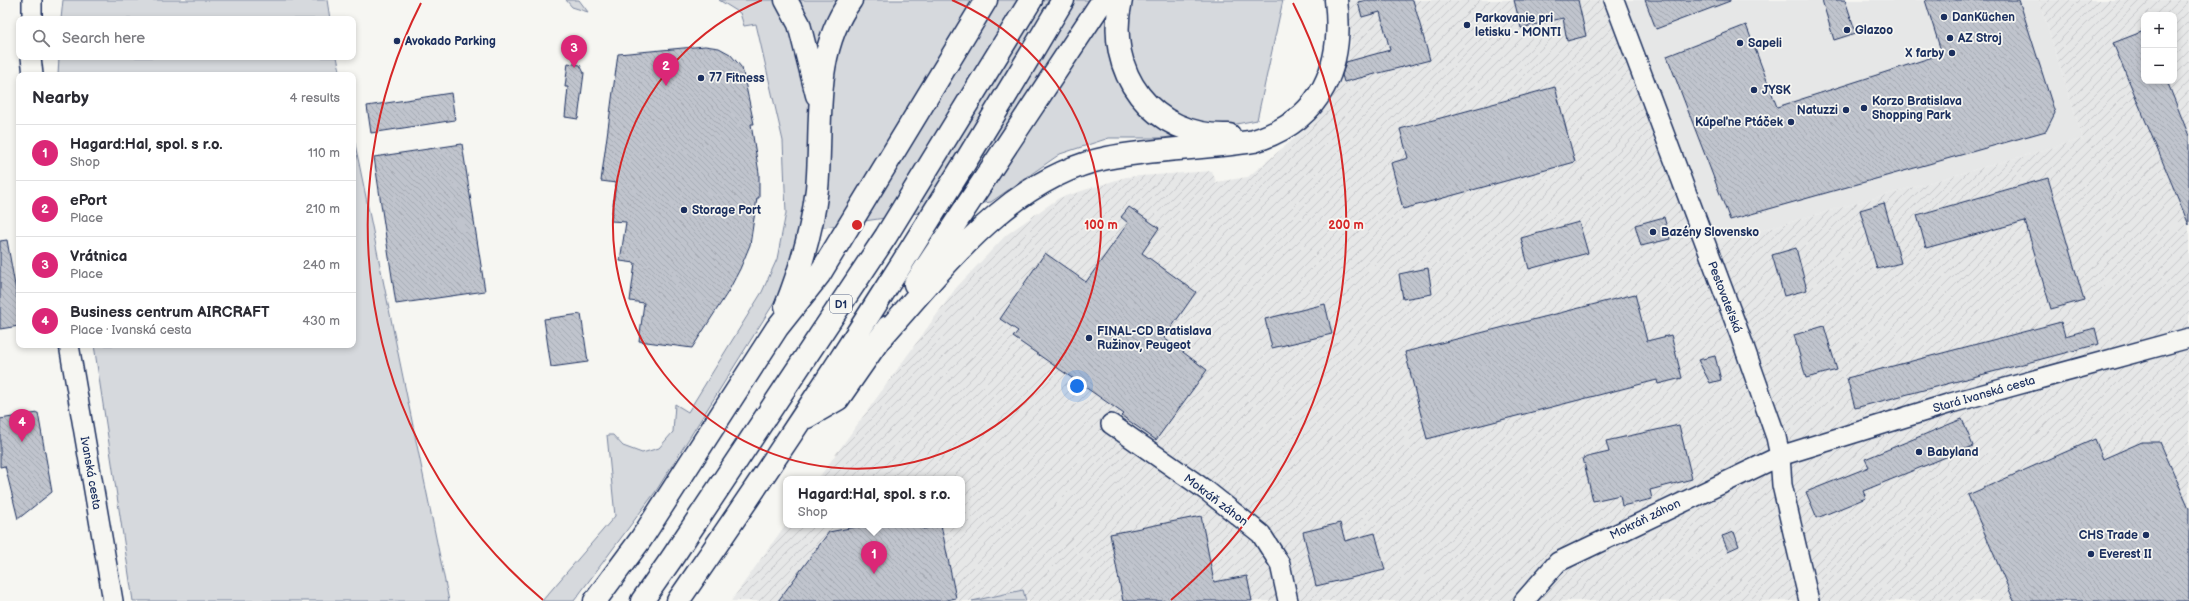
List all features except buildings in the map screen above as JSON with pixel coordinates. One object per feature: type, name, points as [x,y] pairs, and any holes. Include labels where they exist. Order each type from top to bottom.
[{"type":"highway","points":[[786,0],[799,24],[819,105]]},
{"type":"highway","points":[[777,328],[800,270],[812,220],[817,188],[819,105],[832,36],[852,0]]},
{"type":"highway","points":[[595,601],[641,539],[777,328],[819,275],[986,0]]},
{"type":"highway","name":"D1","points":[[642,601],[886,236],[1031,0]]},
{"type":"highway","name":"D1","points":[[678,601],[803,419],[931,220],[1063,0]]},
{"type":"highway","points":[[803,419],[838,399],[880,339],[1103,0]]},
{"type":"highway","points":[[1121,0],[1117,28],[1119,53],[1130,82],[1149,106],[1174,124],[1203,133],[1253,136],[1288,112],[1305,95],[1313,84],[1323,60],[1327,42],[1327,22],[1323,0]]},
{"type":"highway","points":[[880,339],[931,282],[988,223],[1018,197],[1048,178],[1066,170],[1107,158],[1253,136],[1273,135],[1294,122],[1307,111],[1323,90],[1336,55],[1339,33],[1336,0]]},
{"type":"street","points":[[32,0],[32,16]]},
{"type":"street","name":"Pestovateľská","points":[[1614,0],[1741,338],[1780,456],[1782,486],[1809,601]]},
{"type":"street","points":[[31,60],[33,72]]},
{"type":"street","name":"Stará Ivanská cesta","points":[[1780,456],[1951,403],[2189,338]]},
{"type":"street","name":"Ivanská cesta","points":[[70,348],[113,601]]},
{"type":"street","name":"Mokráň záhon","points":[[1111,424],[1207,491],[1261,534],[1280,564],[1288,601]]},
{"type":"street","name":"Mokráň záhon","points":[[1524,601],[1558,562],[1780,456]]},
{"type":"shaded area","points":[[63,0],[327,0],[330,16],[61,16]]},
{"type":"shaded area","points":[[566,0],[579,0],[588,12],[572,7]]},
{"type":"shaded area","points":[[719,0],[1283,0],[1257,120],[1164,138],[1109,138],[1060,154],[991,202],[805,230],[779,295],[656,491],[574,601],[542,601],[615,516],[607,435],[613,435],[623,446],[642,453],[659,448],[673,432],[675,404],[688,412],[762,292],[777,259],[786,213],[783,141],[756,24],[744,26],[740,13]]},
{"type":"shaded area","points":[[1347,0],[1614,0],[1703,239],[1717,243],[2083,139],[2039,0],[2189,0],[2189,601],[1026,601],[1023,590],[972,601],[731,601],[783,528],[965,528],[965,476],[820,476],[956,288],[1006,235],[1059,198],[1126,177],[1212,171],[1216,182],[1248,177],[1314,122],[1330,102],[1344,74],[1351,42]]},
{"type":"shaded area","name":"Korzo Bratislava Shopping Park","points":[[1614,0],[2039,0],[2083,139],[1717,243],[1703,239]]},
{"type":"shaded area","points":[[59,60],[338,60],[340,72],[58,72]]},
{"type":"shaded area","points":[[356,149],[449,601],[133,601],[94,348],[356,348]]},
{"type":"shaded area","points":[[1023,590],[1026,601],[972,601]]},
{"type":"place","name":"DanKüchen","points":[[1944,17]]},
{"type":"place","name":"Parkovanie pri letisku - MONTI","points":[[1467,25]]},
{"type":"place","name":"Glazoo","points":[[1847,30]]},
{"type":"place","name":"AZ Stroj","points":[[1950,38]]},
{"type":"place","name":"Avokado Parking","points":[[397,41]]},
{"type":"place","name":"Sapeli","points":[[1740,43]]},
{"type":"place","name":"X farby","points":[[1952,53]]},
{"type":"place","name":"Vrátnica","points":[[574,68]]},
{"type":"place","name":"77 Fitness","points":[[701,78]]},
{"type":"place","name":"ePort","points":[[666,86]]},
{"type":"place","name":"JYSK","points":[[1754,90]]},
{"type":"place","name":"Korzo Bratislava Shopping Park","points":[[1864,108]]},
{"type":"place","name":"Natuzzi","points":[[1846,110]]},
{"type":"place","name":"Kúpeľne Ptáček","points":[[1791,122]]},
{"type":"place","name":"Storage Port","points":[[684,210]]},
{"type":"place","name":"Bazény Slovensko","points":[[1653,232]]},
{"type":"place","name":"FINAL-CD Bratislava Ružinov, Peugeot","points":[[1089,338]]},
{"type":"place","name":"Business centrum AIRCRAFT","points":[[22,442]]},
{"type":"place","name":"Babyland","points":[[1919,452]]},
{"type":"place","name":"CHS Trade","points":[[2146,535]]},
{"type":"place","name":"Everest II","points":[[2091,554]]},
{"type":"place","name":"Hagard:Hal, spol. s r.o.","points":[[874,574]]}]
